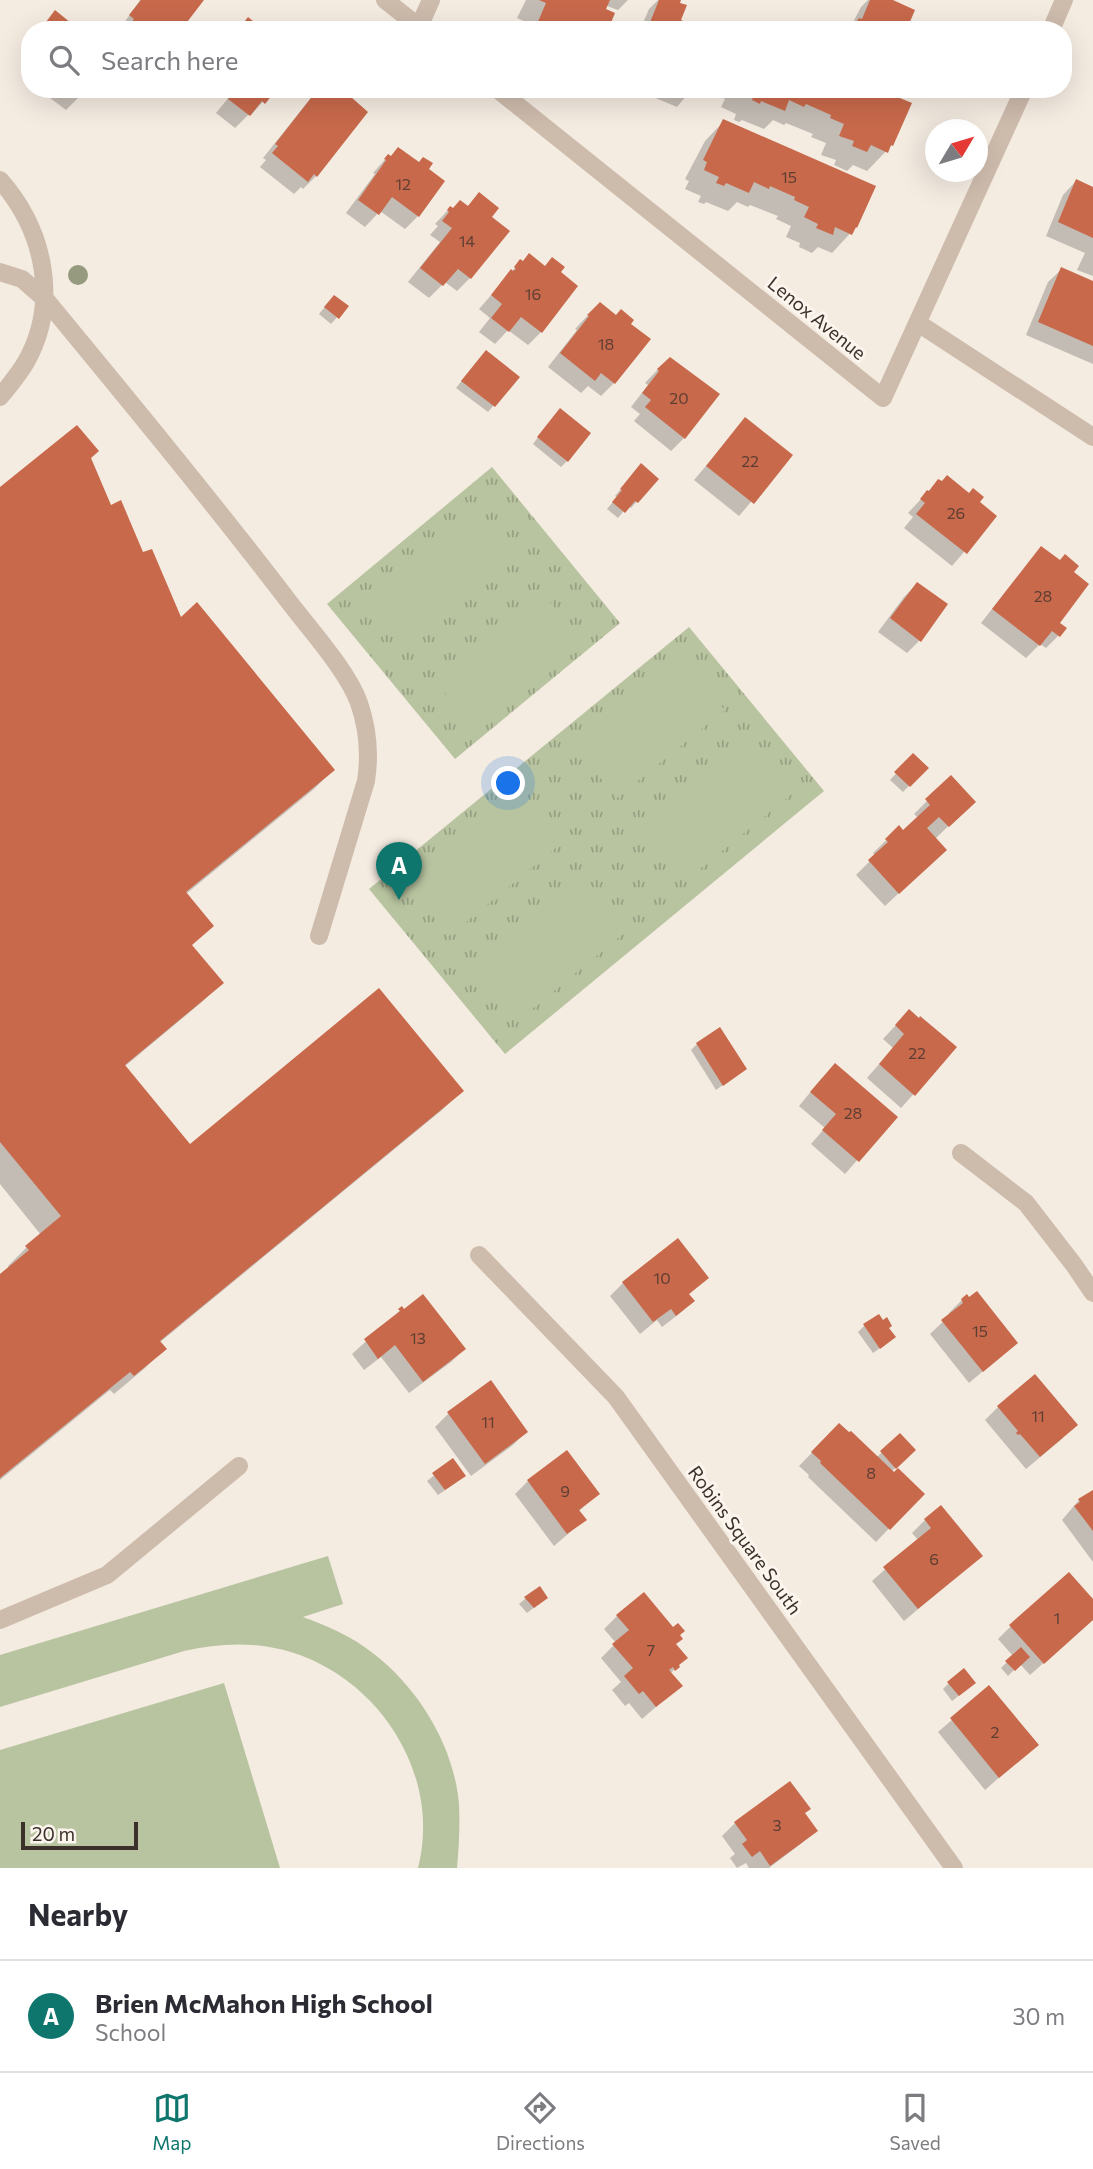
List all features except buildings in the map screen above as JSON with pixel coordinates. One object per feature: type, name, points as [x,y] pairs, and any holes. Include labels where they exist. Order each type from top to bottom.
[{"type":"street","points":[[385,0],[412,21]]},
{"type":"street","points":[[424,21],[431,0]]},
{"type":"street","points":[[1055,21],[1064,0]]},
{"type":"street","name":"Lenox Avenue","points":[[508,98],[883,398],[918,323]]},
{"type":"street","points":[[1020,98],[918,323],[1093,437]]},
{"type":"street","points":[[0,180],[30,222],[43,262],[46,300],[38,333],[26,363],[0,397]]},
{"type":"street","points":[[0,272],[22,279],[46,300],[217,508],[341,671],[358,701],[369,758],[366,781],[319,936]]},
{"type":"street","points":[[961,1153],[1026,1203],[1093,1293]]},
{"type":"street","name":"Robins Square South","points":[[479,1255],[616,1397],[954,1868]]},
{"type":"street","points":[[0,1620],[107,1575],[239,1466]]},
{"type":"green space","points":[[492,467],[620,623],[455,759],[327,604]]},
{"type":"green space","points":[[474,508],[517,559],[409,648],[367,596]]},
{"type":"green space","points":[[542,593],[584,644],[477,732],[435,681]]},
{"type":"green space","points":[[689,627],[824,791],[505,1054],[369,889]]},
{"type":"green space","points":[[682,659],[725,710],[617,798],[575,747]]},
{"type":"green space","points":[[750,743],[792,794],[684,882],[642,831]]},
{"type":"green space","points":[[514,796],[557,847],[449,936],[407,884]]},
{"type":"green space","points":[[586,879],[628,930],[520,1019],[479,968]]},
{"type":"green space","points":[[328,1556],[343,1604],[303,1617],[340,1632],[374,1654],[406,1684],[432,1720],[442,1740],[456,1782],[459,1804],[457,1868],[418,1868],[423,1830],[420,1793],[408,1758],[390,1726],[367,1697],[338,1674],[305,1657],[258,1645],[205,1647],[0,1707],[0,1655]]},
{"type":"green space","points":[[224,1683],[280,1868],[0,1868],[0,1750]]},
{"type":"place","name":"Brien McMahon High School","points":[[399,900]]}]
